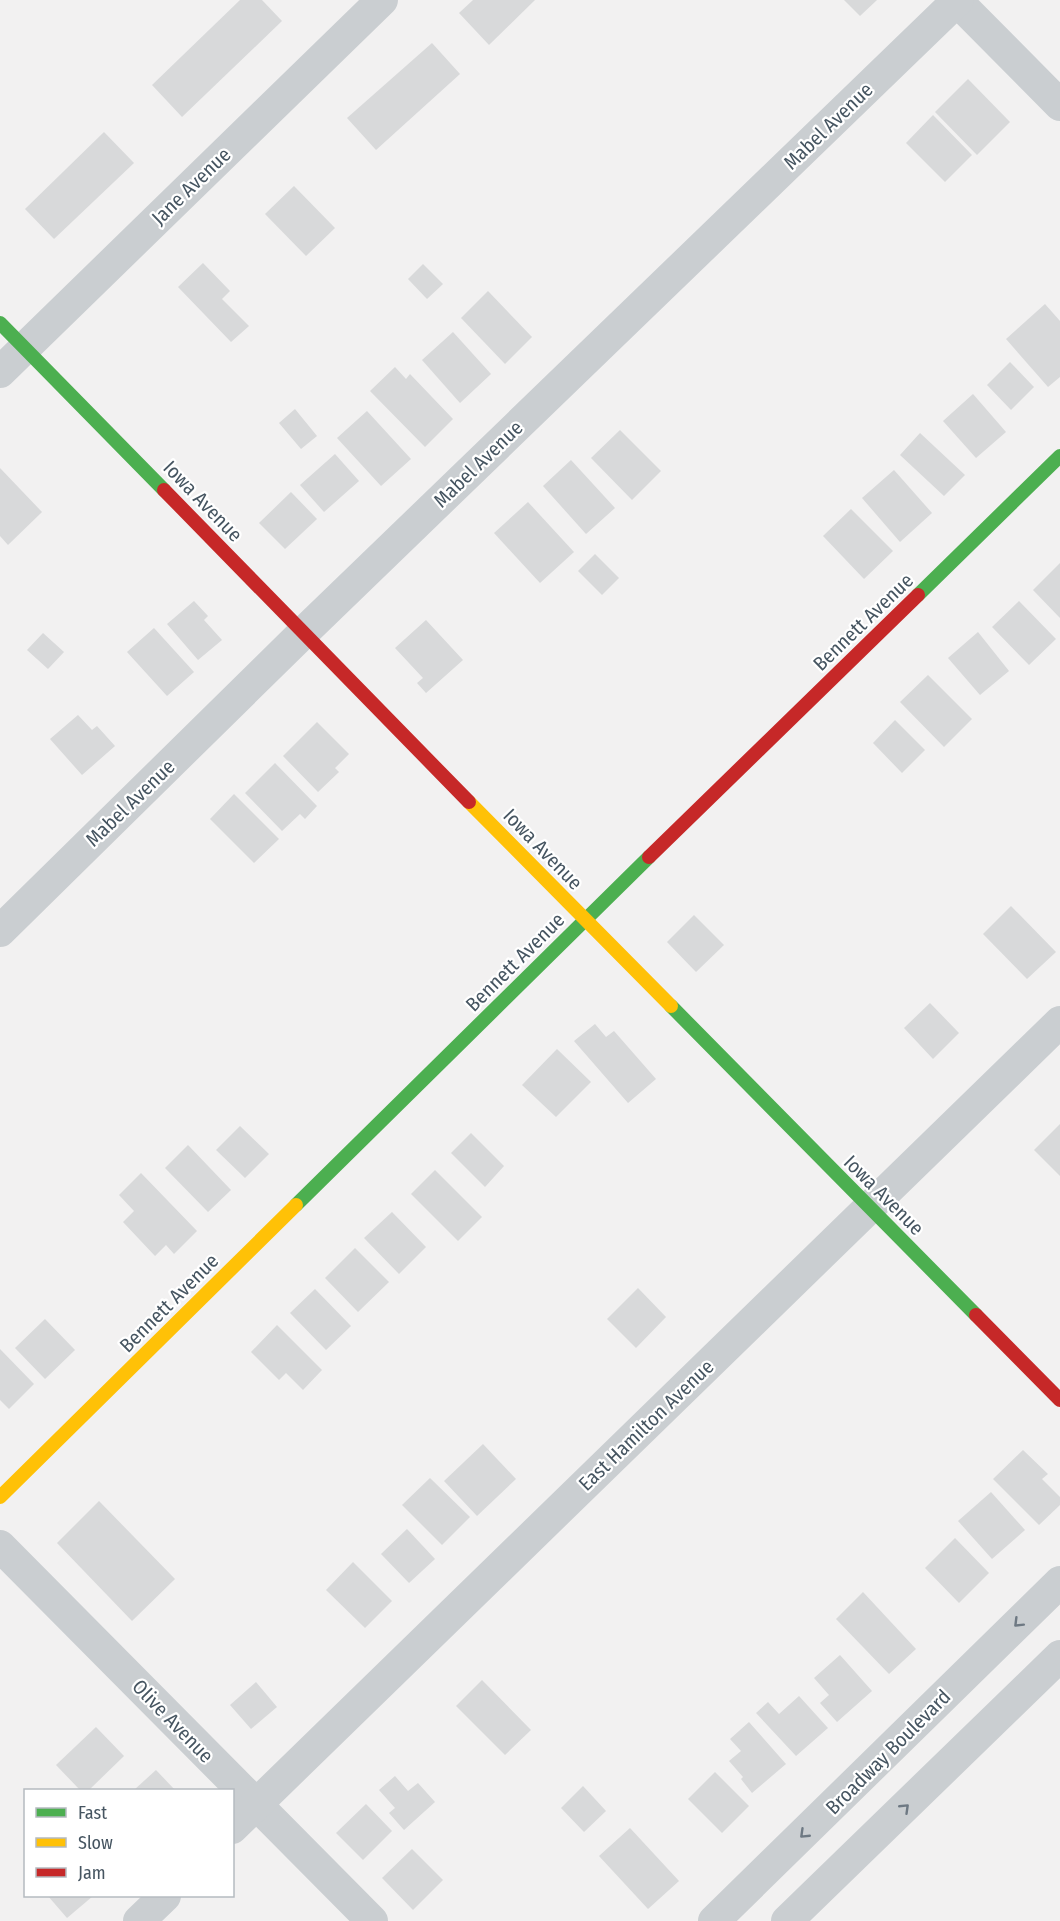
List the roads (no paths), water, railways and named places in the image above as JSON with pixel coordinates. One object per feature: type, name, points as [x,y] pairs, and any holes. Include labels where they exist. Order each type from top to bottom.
[{"type":"street","name":"Jane Avenue","points":[[0,372],[382,0]]},
{"type":"street","points":[[957,0],[1060,105]]},
{"type":"street","name":"Mabel Avenue","points":[[0,931],[304,632],[957,0]]},
{"type":"street","name":"Iowa Avenue","points":[[0,322],[585,920],[1060,1400]]},
{"type":"street","name":"Bennett Avenue","points":[[0,1497],[1060,456]]},
{"type":"street","name":"East Hamilton Avenue","points":[[234,1826],[1060,1022]]},
{"type":"street","name":"Olive Avenue","points":[[0,1546],[372,1921]]},
{"type":"street","name":"Broadway Boulevard","points":[[714,1921],[1060,1582]]},
{"type":"street","points":[[787,1921],[1060,1656]]},
{"type":"street","points":[[842,1798],[879,1834]]},
{"type":"street","points":[[139,1921],[164,1897]]}]
